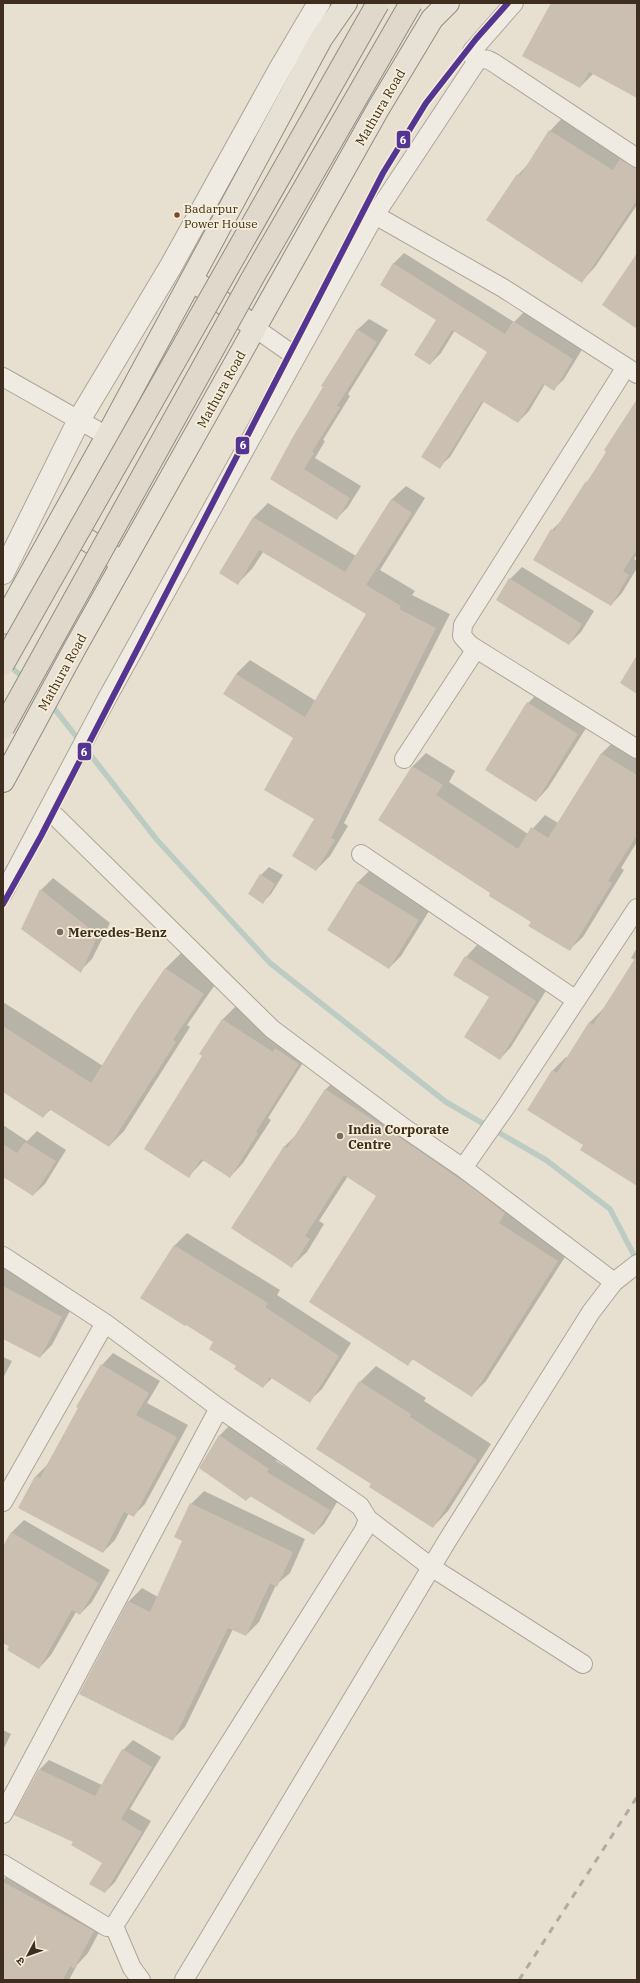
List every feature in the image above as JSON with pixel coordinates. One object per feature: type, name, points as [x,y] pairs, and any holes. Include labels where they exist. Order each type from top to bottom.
[{"type":"highway","points":[[3,664],[378,3]]},
{"type":"highway","name":"Mathura Road","points":[[3,728],[253,277],[411,3]]},
{"type":"main road","points":[[3,623],[107,436],[321,39],[346,3]]},
{"type":"main road","name":"Mathura Road","points":[[3,781],[47,699],[378,109],[432,19],[448,3]]},
{"type":"main road","points":[[192,279],[255,328]]},
{"type":"main road","points":[[59,521],[123,563]]},
{"type":"street","points":[[3,572],[78,420],[171,266],[238,142],[319,3]]},
{"type":"street","points":[[477,61],[473,57],[472,51],[514,3]]},
{"type":"street","points":[[3,894],[84,741],[375,215],[477,61],[487,59],[494,62],[637,158]]},
{"type":"street","points":[[375,215],[503,288],[632,371],[463,625],[462,636],[476,648],[637,750]]},
{"type":"street","points":[[171,266],[192,279]]},
{"type":"street","points":[[255,328],[296,356]]},
{"type":"street","points":[[3,377],[107,436]]},
{"type":"street","points":[[404,759],[476,648]]},
{"type":"street","points":[[48,809],[272,1030],[403,1127],[463,1168],[614,1282]]},
{"type":"street","points":[[361,854],[576,1000]]},
{"type":"street","points":[[463,1168],[505,1108],[637,908]]},
{"type":"street","points":[[3,1256],[105,1323],[219,1408],[360,1506],[368,1519],[431,1567],[583,1664]]},
{"type":"street","points":[[184,1980],[431,1567],[591,1312],[614,1282],[635,1265]]},
{"type":"street","points":[[3,1502],[105,1323]]},
{"type":"street","points":[[3,1814],[219,1408]]},
{"type":"street","points":[[3,1864],[107,1927],[114,1926],[360,1536],[368,1519]]},
{"type":"street","points":[[114,1926],[132,1976]]},
{"type":"building","points":[[551,3],[637,3],[637,98],[589,72],[580,88],[522,56]]},
{"type":"building","points":[[549,130],[613,170],[620,159],[637,168],[637,200],[582,283],[486,220],[517,174],[520,176]]},
{"type":"building","points":[[637,253],[637,329],[602,305]]},
{"type":"building","points":[[393,263],[505,334],[513,321],[573,359],[554,391],[543,384],[518,423],[482,401],[440,469],[421,457],[487,352],[452,330],[430,365],[414,355],[436,320],[380,285]]},
{"type":"building","points":[[357,329],[377,342],[337,406],[340,407],[312,452],[314,453],[304,469],[350,498],[337,520],[270,479],[323,387],[321,386]]},
{"type":"building","points":[[637,399],[637,549],[623,571],[629,575],[611,606],[533,560],[551,529],[554,531],[586,481],[587,482],[606,452],[604,450]]},
{"type":"building","points":[[391,499],[412,513],[366,585],[401,606],[399,609],[436,628],[331,838],[335,840],[316,871],[292,856],[314,819],[264,790],[293,738],[223,694],[236,674],[305,717],[366,614],[259,550],[238,585],[219,573],[253,517],[345,572]]},
{"type":"building","points":[[509,578],[582,624],[569,645],[496,600]]},
{"type":"building","points":[[637,655],[637,694],[620,683]]},
{"type":"building","points":[[527,702],[578,734],[536,802],[485,770]]},
{"type":"building","points":[[601,753],[637,775],[637,835],[608,881],[612,883],[570,951],[528,926],[531,922],[489,896],[490,893],[378,820],[412,766],[443,785],[436,795],[518,849],[531,827],[548,838]]},
{"type":"building","points":[[260,874],[275,884],[263,904],[248,894]]},
{"type":"building","points":[[357,882],[419,920],[389,969],[327,930]]},
{"type":"building","name":"Mercedes-Benz","points":[[40,889],[98,935],[81,973],[21,929]]},
{"type":"building","points":[[637,955],[637,1186],[580,1150],[583,1145],[527,1110],[552,1070],[557,1073],[589,1022],[593,1025]]},
{"type":"building","points":[[465,956],[536,1001],[500,1060],[464,1037],[489,997],[453,975]]},
{"type":"building","points":[[165,968],[204,994],[173,1040],[176,1042],[109,1147],[49,1109],[43,1118],[3,1092],[3,1026],[91,1083],[135,1012]]},
{"type":"building","points":[[222,1019],[273,1052],[275,1048],[299,1064],[256,1132],[258,1133],[230,1178],[201,1159],[189,1178],[144,1149],[202,1056],[199,1054]]},
{"type":"building","points":[[325,1089],[389,1130],[477,1191],[505,1213],[499,1223],[558,1261],[472,1397],[412,1359],[408,1366],[309,1302],[376,1196],[344,1175],[305,1236],[310,1239],[292,1268],[231,1228],[284,1146],[287,1148]]},
{"type":"building","points":[[25,1142],[56,1161],[33,1196],[3,1177],[3,1144],[17,1153]]},
{"type":"building","points":[[174,1245],[268,1303],[265,1307],[339,1356],[310,1403],[270,1377],[263,1388],[234,1369],[236,1366],[209,1349],[213,1342],[140,1298]]},
{"type":"building","points":[[3,1286],[62,1317],[40,1358],[3,1339]]},
{"type":"building","points":[[101,1364],[149,1393],[136,1415],[177,1437],[134,1517],[124,1512],[103,1553],[18,1508],[35,1476],[40,1478],[78,1408],[76,1407]]},
{"type":"building","points":[[359,1381],[411,1414],[410,1417],[477,1460],[433,1528],[369,1487],[371,1484],[316,1449]]},
{"type":"building","points":[[219,1435],[269,1469],[267,1472],[330,1510],[314,1535],[250,1496],[246,1501],[199,1468]]},
{"type":"building","points":[[190,1503],[293,1552],[277,1587],[270,1583],[246,1636],[228,1628],[173,1741],[79,1694],[128,1601],[150,1612],[182,1541],[174,1537]]},
{"type":"building","points":[[11,1532],[99,1583],[80,1615],[72,1610],[39,1669],[7,1650],[9,1646],[3,1643],[3,1546]]},
{"type":"building","points":[[122,1749],[152,1767],[121,1819],[142,1832],[105,1893],[89,1884],[102,1863],[71,1845],[73,1842],[14,1815],[39,1769],[95,1796]]},
{"type":"building","points":[[3,1882],[94,1931],[74,1969],[70,1966],[63,1980],[3,1980]]},
{"type":"waterway","points":[[7,664],[25,679]]},
{"type":"waterway","points":[[50,703],[157,840],[270,963],[446,1102],[546,1160],[610,1209],[637,1261]]},
{"type":"railway","points":[[519,1980],[637,1797]]},
{"type":"transit line","name":"6","points":[[3,904],[41,836],[383,173],[426,103],[476,39],[508,3]]},
{"type":"place","name":"Badarpur Power House","points":[[177,215]]},
{"type":"place","name":"Mercedes-Benz","points":[[60,932]]},
{"type":"place","name":"India Corporate Centre","points":[[340,1136]]}]
